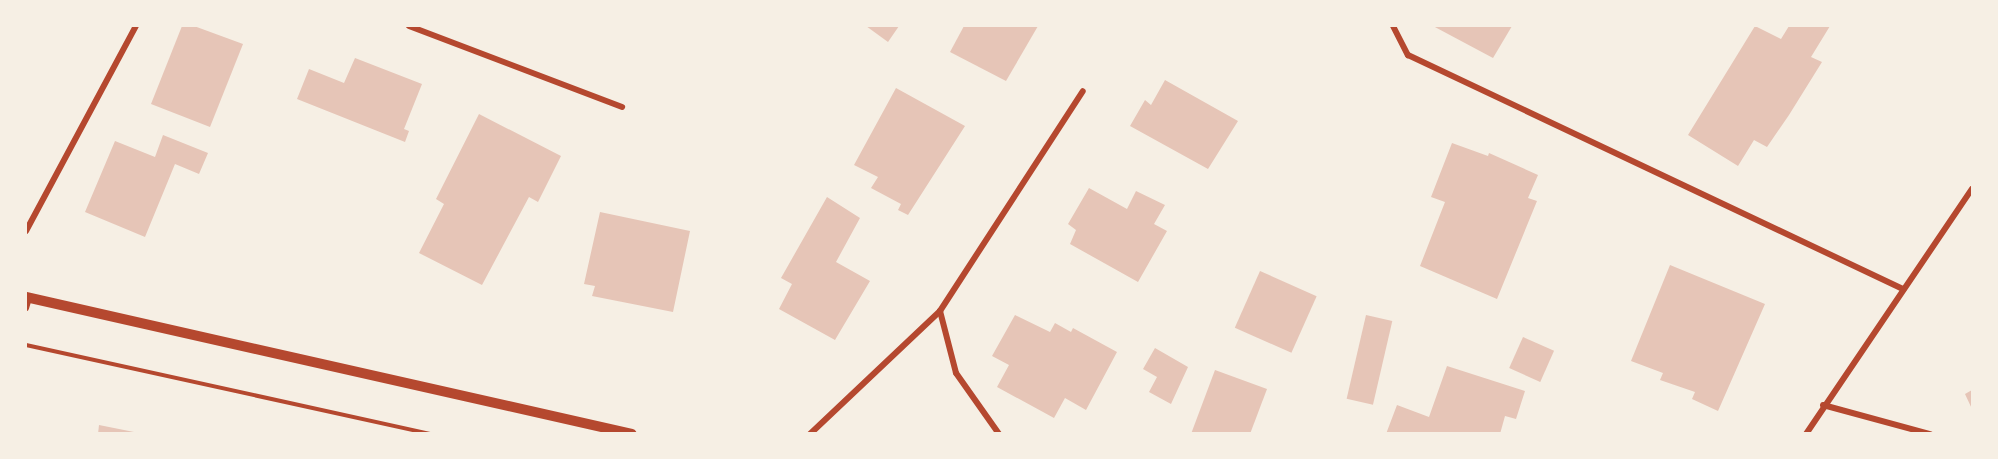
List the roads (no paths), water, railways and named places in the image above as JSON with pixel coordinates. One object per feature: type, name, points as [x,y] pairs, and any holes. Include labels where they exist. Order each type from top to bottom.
[{"type":"street","points":[[26,231],[136,26]]},
{"type":"street","points":[[409,26],[622,107]]},
{"type":"street","points":[[1393,26],[1408,55],[1903,289]]},
{"type":"street","points":[[810,434],[940,311],[1083,91]]},
{"type":"street","points":[[1806,434],[1823,405],[1972,189]]},
{"type":"street","points":[[27,301],[632,434]]},
{"type":"street","points":[[940,311],[956,373],[999,434]]},
{"type":"street","points":[[1823,405],[1930,434]]}]
